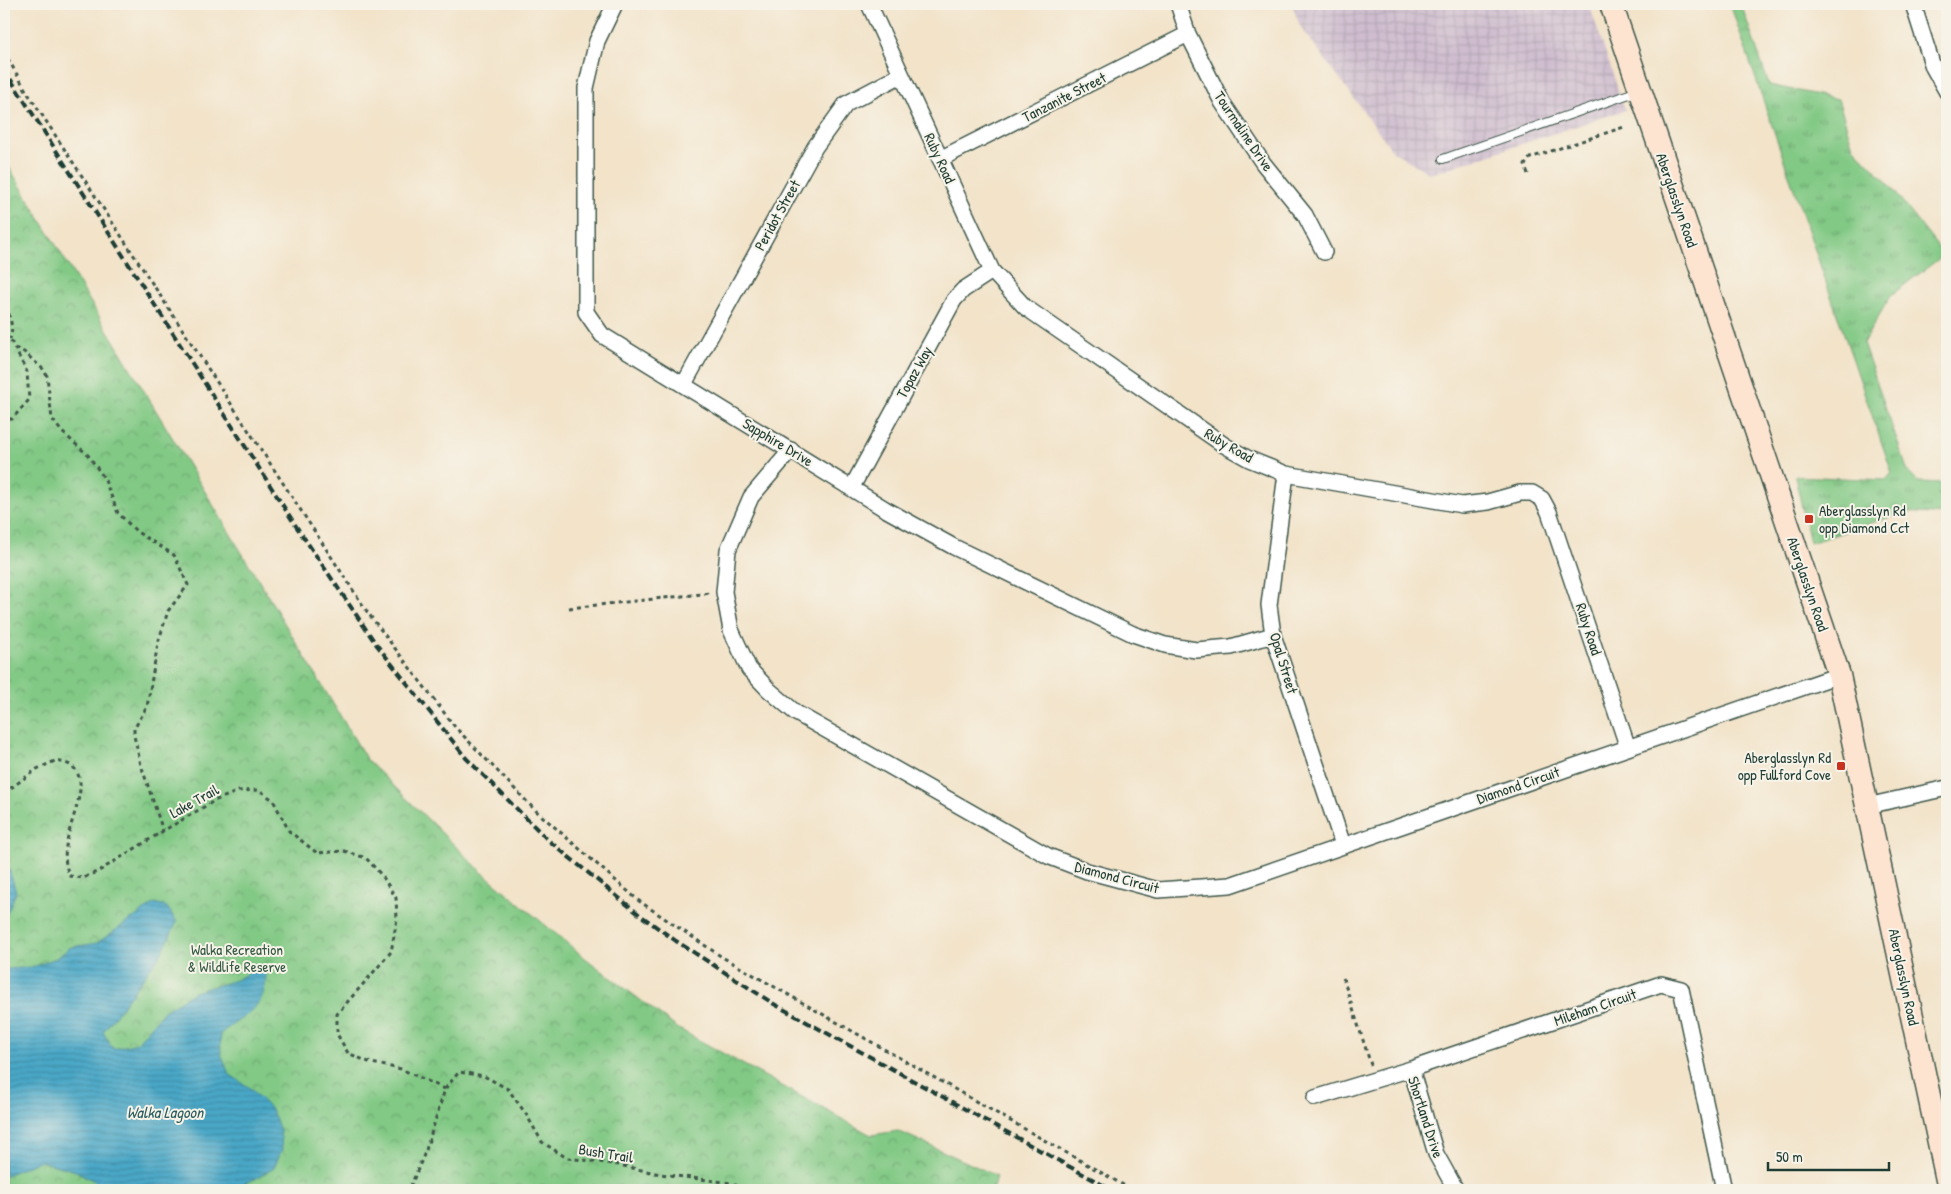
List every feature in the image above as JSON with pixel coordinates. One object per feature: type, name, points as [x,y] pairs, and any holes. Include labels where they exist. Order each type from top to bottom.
[{"type":"main road","name":"Aberglasslyn Road","points":[[1611,4],[1839,675],[1947,1180]]},
{"type":"street","name":"Sapphire Drive","points":[[615,4],[597,40],[586,88],[586,312],[602,335],[885,509],[954,547],[1133,634],[1165,645],[1196,650],[1231,647],[1273,635]]},
{"type":"street","name":"Ruby Road","points":[[869,4],[992,271],[1025,307],[1056,330],[1224,445],[1286,474],[1462,505],[1488,502],[1520,493],[1532,493],[1542,498],[1549,512],[1579,597],[1628,748]]},
{"type":"street","name":"Tourmaline Drive","points":[[1178,4],[1188,34],[1222,102],[1263,162],[1305,215],[1324,252]]},
{"type":"street","points":[[1913,4],[1933,67],[1947,92]]},
{"type":"street","name":"Tanzanite Street","points":[[940,159],[1188,34]]},
{"type":"street","name":"Peridot Street","points":[[684,384],[815,147],[846,104],[901,75]]},
{"type":"street","name":"Topaz Way","points":[[852,487],[954,300],[963,290],[992,271]]},
{"type":"street","name":"Diamond Circuit","points":[[791,450],[750,497],[728,550],[724,592],[732,630],[749,669],[769,690],[796,713],[1048,856],[1087,870],[1158,890],[1230,884],[1839,675]]},
{"type":"street","name":"Opal Street","points":[[1286,474],[1269,605],[1273,635],[1343,845]]},
{"type":"street","points":[[1868,806],[1947,788]]},
{"type":"street","name":"Mileham Circuit","points":[[1315,1098],[1411,1069],[1661,984],[1680,989],[1724,1190]]},
{"type":"street","name":"Shortland Drive","points":[[1411,1069],[1436,1154],[1456,1190]]},
{"type":"lane","points":[[1443,159],[1640,90]]},
{"type":"path","points":[[4,52],[27,92],[368,613],[455,727],[534,808],[639,901],[722,957],[1132,1190]]},
{"type":"path","points":[[1528,174],[1525,164],[1530,158],[1624,127]]},
{"type":"path","points":[[4,298],[6,309],[11,316],[12,332],[10,338],[27,372],[29,400],[12,419],[4,419]]},
{"type":"path","points":[[4,337],[10,338]]},
{"type":"path","points":[[15,348],[24,352],[43,369],[47,376],[52,419],[62,432],[88,455],[104,478],[118,513],[137,532],[174,555],[188,584],[168,611],[158,643],[147,707],[134,728],[141,765],[163,831]]},
{"type":"path","points":[[569,608],[724,592]]},
{"type":"path","name":"Lake Trail","points":[[4,793],[37,769],[55,761],[72,766],[80,776],[80,793],[64,852],[64,866],[70,876],[83,878],[100,871],[163,831],[222,798],[239,791],[259,790],[273,800],[289,831],[317,853],[344,851],[366,858],[383,877],[396,898],[397,919],[391,952],[337,1014],[337,1034],[348,1053],[371,1063],[401,1069],[445,1089]]},
{"type":"path","points":[[1343,978],[1375,1080]]},
{"type":"path","name":"Bush Trail","points":[[445,1089],[459,1072],[484,1076],[508,1089],[526,1114],[542,1142],[567,1158],[614,1164],[660,1174],[731,1183],[747,1190]]},
{"type":"path","points":[[409,1190],[426,1150],[445,1089]]},
{"type":"shaded area","points":[[1292,4],[1589,4],[1625,110],[1430,174],[1393,151],[1300,26]]},
{"type":"green space","points":[[1730,4],[1741,4],[1769,85],[1838,99],[1853,147],[1888,183],[1944,255],[1891,295],[1863,343],[1908,472],[1918,482],[1947,483],[1947,515],[1905,512],[1810,543],[1795,476],[1886,480],[1892,473]]},
{"type":"green space","name":"Walka Recreation & Wildlife Reserve","points":[[4,159],[367,760],[483,873],[580,954],[677,1028],[871,1135],[898,1131],[997,1176],[992,1190],[4,1190]]},
{"type":"water","points":[[8,865],[16,892],[4,921],[4,867]]},
{"type":"water","name":"Walka Lagoon","points":[[155,903],[167,907],[177,922],[161,954],[103,1032],[113,1049],[137,1043],[164,1011],[194,992],[236,980],[252,971],[266,972],[263,994],[258,1003],[246,1015],[220,1034],[221,1054],[229,1074],[250,1088],[271,1109],[280,1130],[282,1149],[274,1168],[255,1179],[230,1189],[144,1187],[111,1190],[76,1171],[40,1161],[4,1176],[4,967],[7,969],[33,967],[56,958],[71,947],[97,943]]},
{"type":"railway","points":[[4,69],[296,526],[376,644],[466,758],[548,840],[640,915],[676,941],[774,1004],[1112,1190]]},
{"type":"place","name":"Aberglasslyn Rd opp Diamond Cct","points":[[1809,519]]},
{"type":"place","name":"Aberglasslyn Rd opp Fullford Cove","points":[[1841,766]]}]
